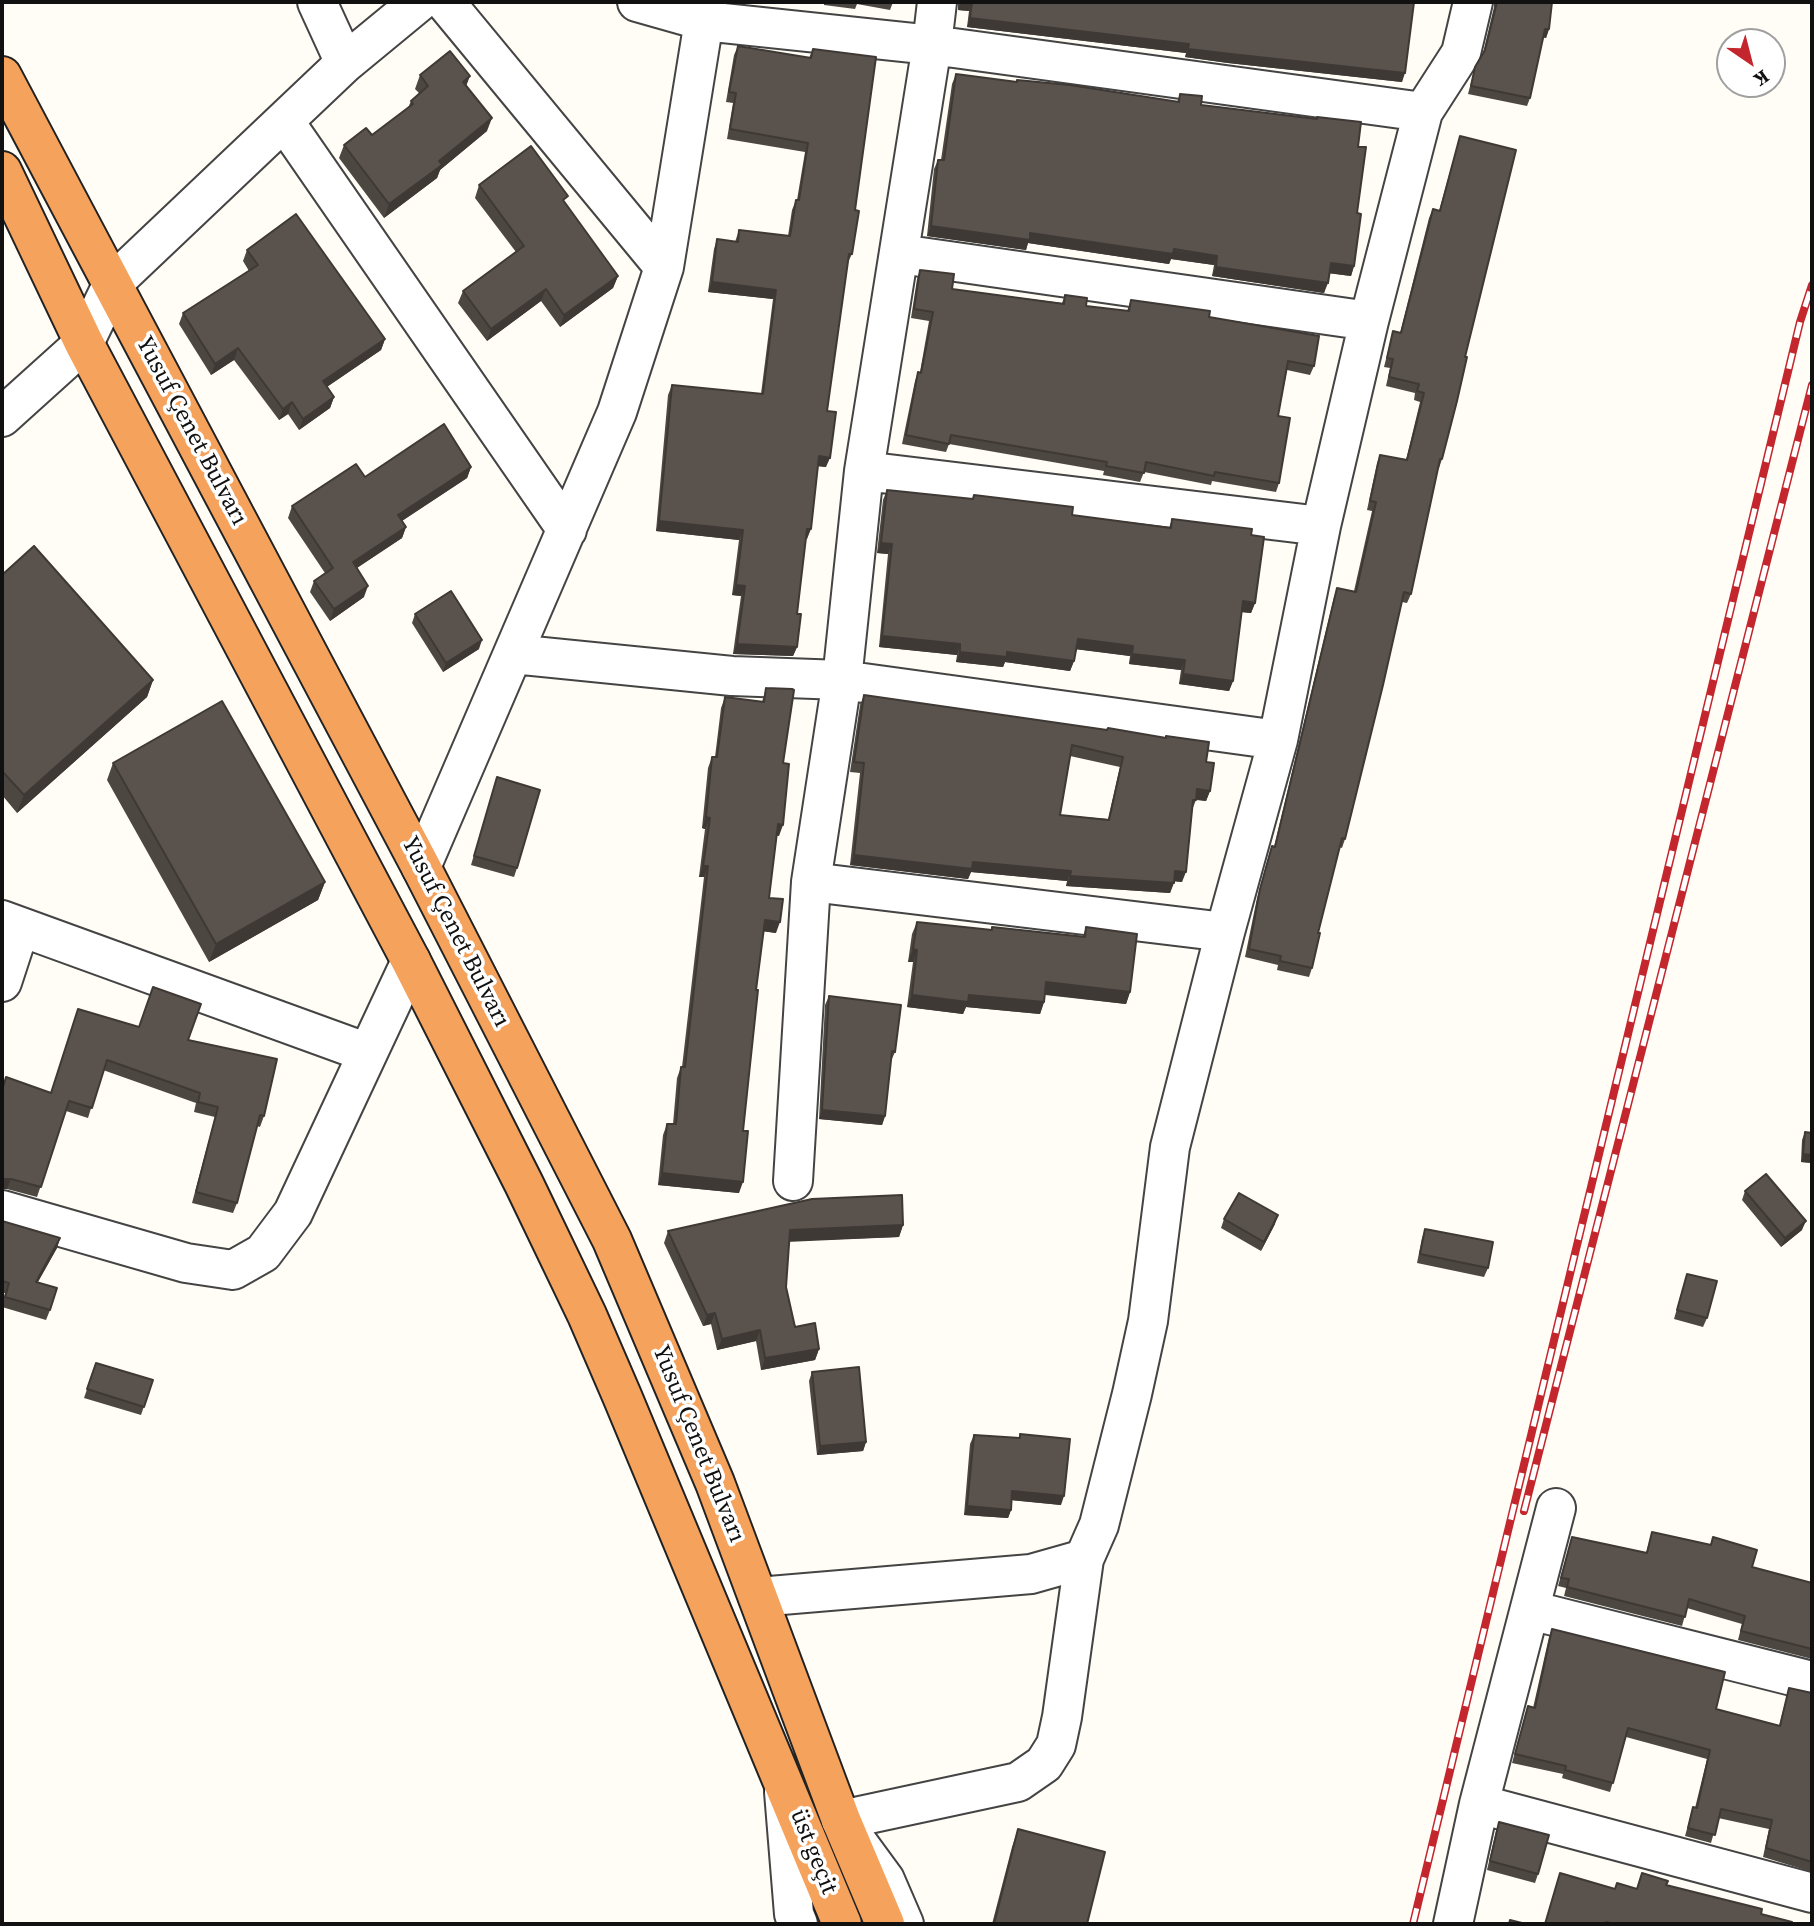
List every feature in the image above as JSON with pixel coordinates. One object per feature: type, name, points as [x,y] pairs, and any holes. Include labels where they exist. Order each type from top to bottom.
[{"type":"highway","name":"Yusuf Çenet Bulvarı","points":[[2,76],[421,867],[612,1240],[686,1412],[841,1819],[885,1924]]},
{"type":"highway","name":"Yusuf Çenet Bulvarı","points":[[2,171],[84,343],[411,961],[524,1184],[587,1315],[783,1780]]},
{"type":"highway","name":"üst geçit","points":[[783,1780],[842,1924]]},
{"type":"street","points":[[317,2],[345,63]]},
{"type":"street","points":[[2,417],[84,343],[113,283],[345,63],[419,2]]},
{"type":"street","points":[[445,2],[664,267]]},
{"type":"street","points":[[637,2],[1423,112]]},
{"type":"street","points":[[793,1181],[811,883],[842,680],[864,471],[900,254],[937,2]]},
{"type":"street","points":[[904,1924],[885,1880],[841,1819],[1018,1782],[1044,1763],[1056,1745],[1083,1559],[1098,1525],[1148,1321],[1170,1147],[1278,740],[1321,526],[1369,321],[1423,112],[1461,53],[1473,2]]},
{"type":"street","points":[[421,867],[617,412],[664,267],[706,11]]},
{"type":"street","points":[[284,121],[567,530]]},
{"type":"street","points":[[900,254],[1369,321]]},
{"type":"street","points":[[864,471],[1321,526]]},
{"type":"street","points":[[513,654],[732,676],[842,680],[1278,740]]},
{"type":"street","points":[[811,883],[1225,932]]},
{"type":"street","points":[[2,982],[11,924],[368,1053]]},
{"type":"street","points":[[2,1210],[186,1264],[233,1270],[263,1253],[293,1213],[411,961]]},
{"type":"street","points":[[1453,1924],[1479,1804],[1556,1508]]},
{"type":"street","points":[[758,1597],[1031,1574],[1083,1559]]},
{"type":"street","points":[[1530,1610],[1812,1681]]},
{"type":"street","points":[[783,1780],[794,1914],[798,1924]]},
{"type":"street","points":[[1479,1804],[1812,1894]]},
{"type":"building","points":[[972,2],[1414,2],[1405,73],[1188,49],[1189,44],[970,18]]},
{"type":"building","points":[[1497,2],[1552,2],[1549,29],[1545,29],[1530,98],[1471,86],[1475,67],[1485,50]]},
{"type":"building","points":[[738,46],[811,58],[813,49],[876,57],[855,210],[859,211],[852,254],[849,254],[827,411],[836,412],[830,458],[819,456],[811,529],[807,529],[797,614],[801,614],[797,647],[737,644],[745,586],[736,585],[743,530],[659,521],[672,385],[763,394],[776,290],[712,282],[717,239],[738,242],[739,230],[790,236],[796,200],[799,200],[808,143],[730,129],[736,93],[729,92]]},
{"type":"building","points":[[450,51],[470,76],[463,82],[492,118],[439,161],[442,165],[389,204],[344,145],[366,128],[372,135],[413,104],[411,101],[428,86],[420,75]]},
{"type":"building","points":[[956,74],[1017,82],[1070,85],[1179,102],[1180,94],[1202,96],[1201,105],[1361,122],[1358,147],[1366,147],[1357,213],[1361,214],[1354,266],[1331,263],[1328,283],[1216,267],[1217,256],[1174,249],[1173,254],[1030,233],[1030,240],[931,226],[938,160],[944,160]]},
{"type":"building","points":[[1460,136],[1516,150],[1465,357],[1457,401],[1440,459],[1411,594],[1404,592],[1345,839],[1342,838],[1318,933],[1312,968],[1280,961],[1281,956],[1249,949],[1260,889],[1272,846],[1275,847],[1337,588],[1356,592],[1376,502],[1370,501],[1380,455],[1407,460],[1424,393],[1417,391],[1419,384],[1389,377],[1393,359],[1387,358],[1393,331],[1401,333],[1433,209],[1440,211]]},
{"type":"building","points":[[531,146],[568,196],[563,200],[618,276],[564,315],[546,289],[491,329],[463,291],[524,246],[479,185]]},
{"type":"building","points":[[296,214],[385,339],[323,381],[334,397],[303,419],[292,402],[283,409],[238,348],[215,364],[183,313],[258,265],[247,250]]},
{"type":"building","points":[[920,270],[954,274],[952,289],[1064,304],[1065,295],[1087,298],[1086,306],[1129,311],[1131,300],[1210,311],[1209,317],[1319,336],[1314,366],[1288,361],[1278,416],[1290,418],[1279,483],[1215,472],[1214,476],[1146,462],[1144,473],[1106,466],[1107,462],[951,435],[949,444],[906,435],[933,312],[914,309]]},
{"type":"building","points":[[444,424],[471,467],[398,515],[406,527],[353,562],[368,586],[334,609],[314,581],[333,568],[292,506],[356,464],[365,477]]},
{"type":"building","points":[[887,490],[973,499],[974,495],[1073,507],[1072,515],[1171,528],[1172,519],[1252,529],[1251,535],[1264,537],[1255,603],[1243,601],[1233,681],[1183,674],[1185,660],[1132,654],[1133,646],[1078,639],[1074,661],[1007,652],[1007,657],[960,652],[960,644],[882,636],[892,544],[881,543]]},
{"type":"building","points":[[34,546],[153,680],[24,795],[2,771],[2,575]]},
{"type":"building","points":[[451,591],[482,640],[446,663],[415,614]]},
{"type":"building","points":[[766,688],[794,690],[783,763],[789,764],[783,825],[778,824],[769,898],[783,899],[780,922],[765,920],[743,1131],[748,1131],[743,1182],[662,1173],[667,1124],[676,1124],[681,1067],[685,1067],[708,866],[703,866],[710,818],[706,817],[712,757],[717,757],[725,697],[764,702]]},
{"type":"building","points":[[864,695],[1209,742],[1206,762],[1214,763],[1210,791],[1197,789],[1196,800],[1193,800],[1186,872],[1175,871],[1174,883],[1070,876],[1071,871],[973,862],[972,869],[854,855],[864,763],[854,762]],"holes":[[[1072,745],[1123,757],[1109,820],[1060,815]]]},
{"type":"building","points":[[222,701],[325,882],[216,944],[113,763]]},
{"type":"building","points":[[497,777],[540,790],[517,868],[474,856]]},
{"type":"building","points":[[917,922],[1085,937],[1086,927],[1137,934],[1130,992],[1046,982],[1044,1002],[969,995],[968,1002],[912,995],[917,950],[913,949]]},
{"type":"building","points":[[153,987],[201,1004],[188,1040],[277,1059],[264,1116],[260,1115],[237,1203],[196,1192],[218,1107],[198,1102],[200,1093],[107,1060],[92,1108],[69,1101],[41,1187],[2,1179],[2,1091],[6,1077],[51,1093],[78,1009],[139,1027]]},
{"type":"building","points":[[829,996],[901,1005],[895,1052],[892,1051],[885,1116],[822,1110]]},
{"type":"building","points":[[1805,1132],[1812,1133],[1812,1155],[1803,1154]]},
{"type":"building","points":[[1766,1174],[1806,1221],[1785,1238],[1745,1191]]},
{"type":"building","points":[[1239,1193],[1278,1215],[1264,1242],[1224,1219]]},
{"type":"building","points":[[902,1195],[903,1225],[790,1230],[786,1287],[795,1327],[815,1323],[819,1349],[765,1358],[760,1330],[722,1339],[715,1313],[707,1315],[668,1231],[812,1199]]},
{"type":"building","points":[[2,1221],[60,1238],[36,1282],[57,1288],[50,1310],[5,1297],[9,1283],[2,1281]]},
{"type":"building","points":[[1425,1229],[1493,1242],[1488,1268],[1420,1254]]},
{"type":"building","points":[[1687,1274],[1717,1281],[1707,1318],[1677,1310]]},
{"type":"building","points":[[96,1363],[153,1380],[144,1407],[87,1389]]},
{"type":"building","points":[[859,1367],[866,1442],[820,1446],[812,1372]]},
{"type":"building","points":[[1020,1434],[1070,1439],[1064,1496],[1012,1491],[1011,1510],[967,1506],[974,1435],[1020,1438]]},
{"type":"building","points":[[1652,1532],[1711,1545],[1713,1537],[1757,1550],[1752,1567],[1812,1583],[1812,1649],[1741,1631],[1745,1616],[1689,1599],[1685,1617],[1567,1587],[1569,1579],[1561,1578],[1572,1537],[1647,1553]]},
{"type":"building","points":[[1552,1629],[1725,1672],[1716,1709],[1780,1726],[1789,1688],[1812,1693],[1812,1862],[1766,1848],[1772,1820],[1721,1809],[1715,1835],[1688,1828],[1693,1807],[1697,1808],[1710,1750],[1628,1728],[1613,1783],[1565,1770],[1566,1766],[1515,1754],[1528,1706],[1535,1708]]},
{"type":"building","points":[[1499,1822],[1549,1835],[1538,1874],[1490,1861]]},
{"type":"building","points":[[1018,1829],[1105,1852],[1087,1924],[994,1924]]},
{"type":"building","points":[[1560,1873],[1615,1889],[1617,1883],[1637,1889],[1642,1873],[1668,1881],[1666,1885],[1762,1909],[1761,1914],[1792,1924],[1545,1924]]},
{"type":"building","points":[[1510,1920],[1526,1924],[1509,1924]]},
{"type":"railway","points":[[1413,1924],[1800,322],[1812,285]]},
{"type":"railway","points":[[1524,1511],[1812,385]]}]
